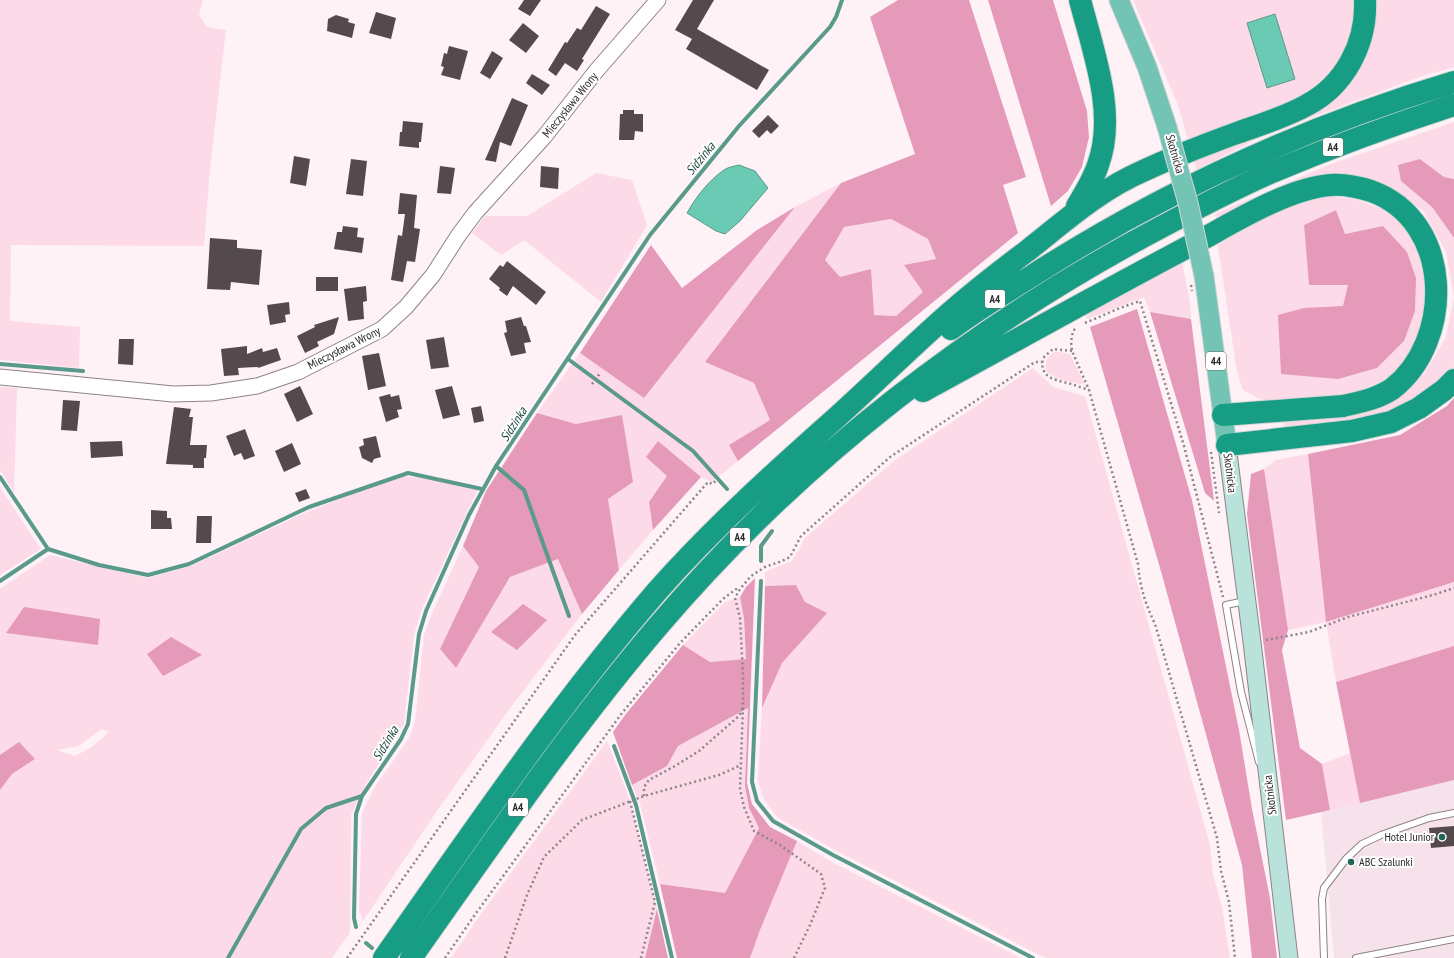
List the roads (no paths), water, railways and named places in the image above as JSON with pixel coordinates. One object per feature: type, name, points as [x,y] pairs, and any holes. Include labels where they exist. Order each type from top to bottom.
[{"type":"highway","points":[[1068,218],[1092,181],[1099,164],[1105,132],[1106,116],[1100,83],[1080,0]]},
{"type":"highway","points":[[835,418],[936,324],[1102,192],[1142,171],[1231,135],[1284,116],[1316,100],[1329,90],[1341,78],[1357,49],[1364,20],[1365,0]]},
{"type":"highway","name":"A4","points":[[384,958],[532,748],[613,644],[661,587],[718,527],[772,475],[835,418],[959,323],[1095,236],[1166,198],[1266,150],[1364,112],[1454,82]]},
{"type":"highway","name":"A4","points":[[411,958],[549,764],[603,693],[660,623],[759,518],[860,426],[973,340],[1060,284],[1131,243],[1270,173],[1352,140],[1454,105]]},
{"type":"highway","points":[[860,426],[1081,304],[1257,210],[1282,199],[1316,187],[1332,185],[1348,186],[1380,194],[1395,202],[1422,226],[1431,240],[1442,269],[1444,294],[1442,322],[1438,334],[1425,359],[1415,371],[1391,390],[1376,397],[1343,406],[1223,415]]},
{"type":"highway","points":[[1227,445],[1352,431],[1390,422],[1420,408],[1444,390],[1454,380]]},
{"type":"main road","name":"Skotnicka","points":[[1119,0],[1147,67],[1167,127],[1188,203],[1204,276],[1252,642],[1289,958]]},
{"type":"street","name":"Mieczysława Wrony","points":[[0,377],[173,394],[211,393],[257,386],[298,372],[357,340],[382,329],[406,307],[433,275],[475,213],[544,137],[597,70],[658,0]]},
{"type":"lane","points":[[1246,601],[1226,605],[1241,692],[1273,814]]},
{"type":"lane","points":[[1324,958],[1322,899],[1324,888],[1346,859],[1362,844],[1381,835],[1429,818],[1454,813]]},
{"type":"lane","points":[[1356,958],[1372,957],[1454,939]]},
{"type":"waterway","name":"Sidzinka","points":[[356,927],[354,918],[356,814],[362,796],[401,739],[408,724],[419,634],[426,611],[469,515],[496,466],[650,235],[739,126],[830,27],[836,17],[842,0]]},
{"type":"waterway","points":[[568,359],[693,451],[727,489]]},
{"type":"waterway","points":[[0,364],[83,371]]},
{"type":"waterway","points":[[496,466],[524,490],[569,616]]},
{"type":"waterway","points":[[0,581],[48,549],[99,565],[148,575],[189,564],[309,507],[408,473],[482,489]]},
{"type":"waterway","points":[[0,477],[48,549]]},
{"type":"waterway","points":[[761,561],[761,546],[772,531]]},
{"type":"waterway","points":[[761,581],[752,782],[757,801],[773,821],[833,855],[1033,958]]},
{"type":"waterway","points":[[614,746],[636,805],[672,958]]},
{"type":"waterway","points":[[228,958],[301,829],[326,808],[362,796]]},
{"type":"waterway","name":"Sidzinka","points":[[366,943],[372,948]]},
{"type":"place","name":"Hotel Junior","points":[[1442,837]]},
{"type":"place","name":"ABC Szalunki","points":[[1351,862]]}]
